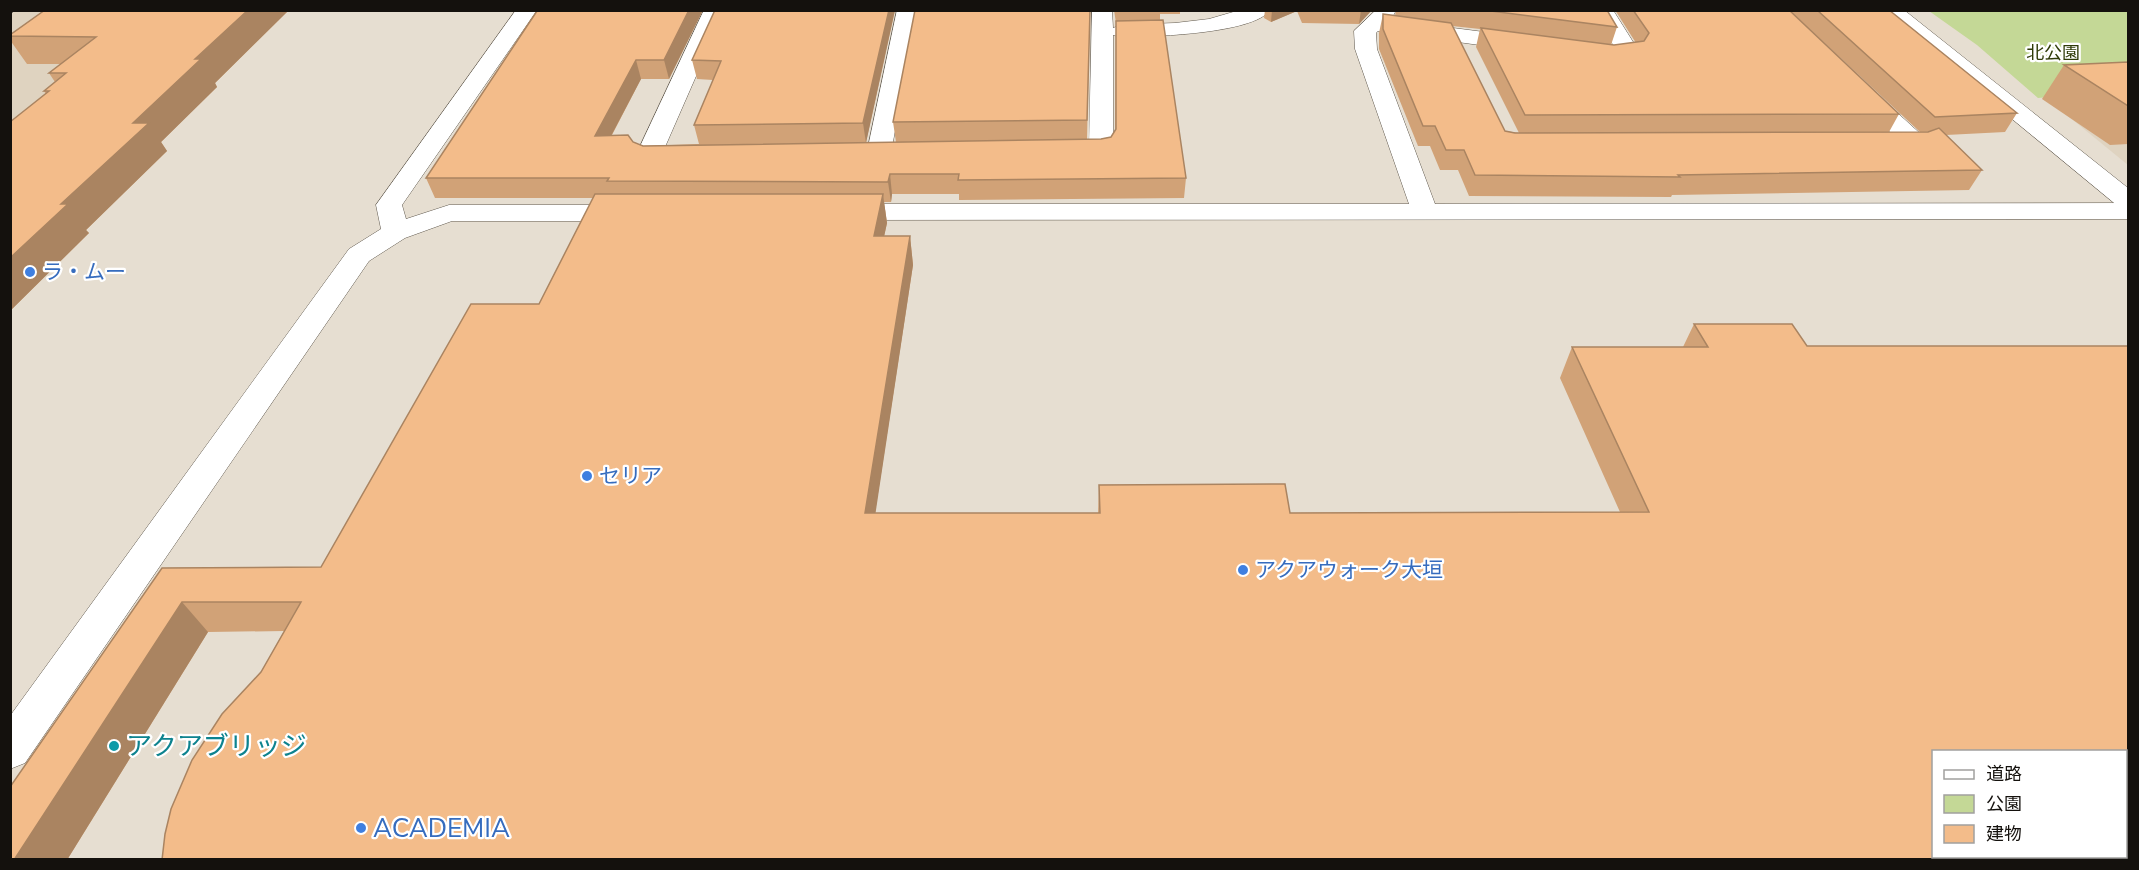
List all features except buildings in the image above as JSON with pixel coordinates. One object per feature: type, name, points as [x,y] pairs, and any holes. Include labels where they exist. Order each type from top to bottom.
[{"type":"street","points":[[395,232],[389,205],[527,10]]},
{"type":"street","points":[[706,154],[649,155],[715,10]]},
{"type":"street","points":[[879,152],[908,10]]},
{"type":"street","points":[[1043,150],[1101,149],[1102,21],[1187,30],[1232,22],[1260,10]]},
{"type":"street","points":[[1573,51],[1608,55],[1629,53],[1602,10]]},
{"type":"street","points":[[1890,10],[2128,201]]},
{"type":"street","points":[[1425,212],[1366,49],[1365,31],[1381,17],[1457,36],[1538,46]]},
{"type":"street","points":[[1457,36],[1467,57]]},
{"type":"street","points":[[1849,81],[1916,143],[1868,143]]},
{"type":"street","points":[[818,213],[2128,211]]},
{"type":"street","points":[[10,750],[359,255],[395,232],[449,213],[652,213]]},
{"type":"shaded area","points":[[11,11],[161,11],[11,121]]},
{"type":"shaded area","points":[[2128,101],[2128,165],[2057,107]]},
{"type":"green space","name":"北公園","points":[[1929,11],[2128,11],[2128,90],[2038,98],[1977,45]]},
{"type":"railway","points":[[10,13],[13,10]]},
{"type":"place","name":"ラ・ムー","points":[[30,272]]},
{"type":"place","name":"セリア","points":[[587,476]]},
{"type":"place","name":"アクアウォーク大垣","points":[[1243,570]]},
{"type":"place","name":"アクアブリッジ","points":[[114,746]]},
{"type":"place","name":"ACADEMIA","points":[[361,828]]}]
